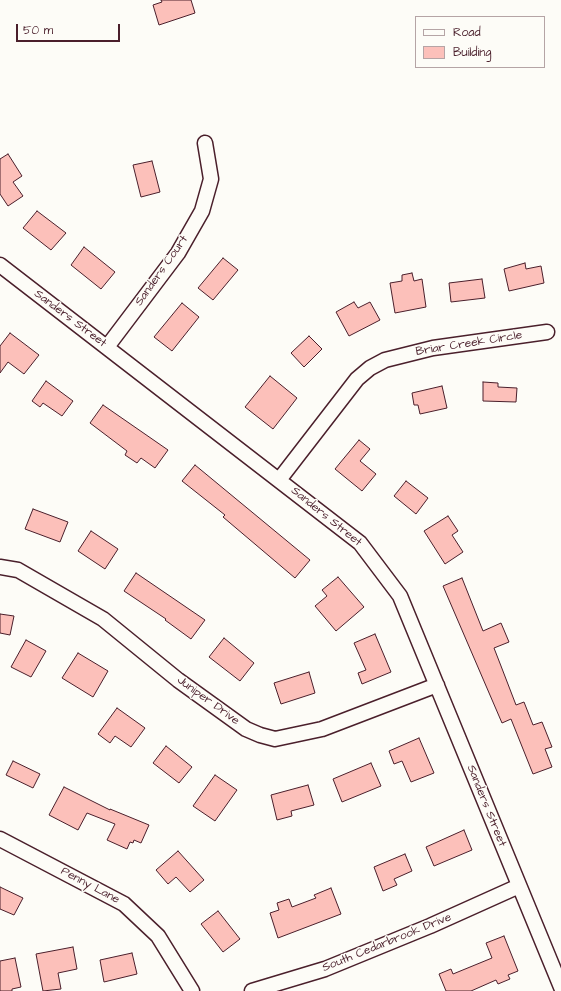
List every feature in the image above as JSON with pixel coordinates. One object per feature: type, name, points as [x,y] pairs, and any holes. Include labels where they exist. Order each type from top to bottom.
[{"type":"street","name":"Sanders Court","points":[[107,347],[178,253],[202,211],[211,179],[206,143]]},
{"type":"street","name":"Sanders Street","points":[[0,265],[360,543],[400,596],[561,987]]},
{"type":"street","name":"Briar Creek Circle","points":[[280,480],[357,379],[370,368],[385,360],[433,348],[547,332]]},
{"type":"street","name":"Juniper Drive","points":[[0,567],[18,570],[102,619],[178,680],[246,728],[260,735],[276,739],[322,730],[437,685]]},
{"type":"street","name":"Penny Lane","points":[[0,839],[124,904],[158,936],[192,991]]},
{"type":"street","name":"South Cedarbrook Drive","points":[[252,991],[325,969],[430,926],[519,886]]},
{"type":"building","points":[[161,0],[191,0],[195,13],[159,25],[153,5],[162,2]]},
{"type":"building","points":[[8,154],[22,176],[13,182],[23,196],[8,206],[0,194],[0,159]]},
{"type":"building","points":[[152,161],[160,192],[141,197],[133,165]]},
{"type":"building","points":[[37,211],[66,233],[51,250],[23,228]]},
{"type":"building","points":[[84,247],[115,272],[101,289],[71,265]]},
{"type":"building","points":[[223,258],[238,270],[213,300],[198,288]]},
{"type":"building","points":[[525,263],[526,269],[541,266],[544,283],[509,291],[504,269]]},
{"type":"building","points":[[412,273],[414,281],[422,279],[426,307],[395,313],[390,283],[402,281],[402,275]]},
{"type":"building","points":[[482,279],[485,298],[451,302],[449,283]]},
{"type":"building","points":[[354,302],[358,308],[370,302],[380,320],[349,336],[336,312]]},
{"type":"building","points":[[182,303],[199,317],[172,351],[154,337]]},
{"type":"building","points":[[10,333],[39,355],[24,374],[8,362],[0,373],[0,346]]},
{"type":"building","points":[[309,336],[322,349],[304,367],[291,353]]},
{"type":"building","points":[[270,376],[297,398],[273,429],[245,407]]},
{"type":"building","points":[[46,381],[73,401],[62,416],[43,403],[40,407],[32,401]]},
{"type":"building","points":[[483,382],[498,383],[498,387],[517,388],[516,402],[483,401]]},
{"type":"building","points":[[442,386],[447,408],[420,414],[418,405],[414,405],[412,393]]},
{"type":"building","points":[[103,405],[168,450],[155,468],[141,458],[137,463],[125,455],[127,451],[90,423]]},
{"type":"building","points":[[359,440],[370,449],[360,461],[376,474],[362,491],[335,469]]},
{"type":"building","points":[[195,465],[310,560],[295,578],[223,517],[225,515],[182,481]]},
{"type":"building","points":[[406,481],[428,498],[416,514],[394,496]]},
{"type":"building","points":[[33,509],[68,522],[60,542],[25,529]]},
{"type":"building","points":[[448,516],[458,531],[452,535],[463,552],[445,564],[424,531]]},
{"type":"building","points":[[91,531],[118,549],[105,569],[78,551]]},
{"type":"building","points":[[136,573],[205,620],[191,639],[165,620],[166,619],[124,591]]},
{"type":"building","points":[[338,577],[364,607],[336,631],[315,606],[327,596],[322,590]]},
{"type":"building","points":[[462,578],[483,631],[501,623],[509,642],[494,648],[516,705],[524,702],[533,725],[542,722],[552,747],[545,749],[552,767],[533,774],[511,719],[502,723],[443,586]]},
{"type":"building","points":[[0,614],[14,616],[10,635],[0,633]]},
{"type":"building","points":[[375,634],[391,672],[362,684],[358,673],[366,670],[354,643]]},
{"type":"building","points":[[224,638],[254,663],[240,681],[209,657]]},
{"type":"building","points":[[26,640],[46,651],[31,677],[11,667]]},
{"type":"building","points":[[78,653],[108,671],[93,697],[62,678]]},
{"type":"building","points":[[309,672],[315,693],[281,704],[274,683]]},
{"type":"building","points":[[117,708],[145,728],[131,747],[115,736],[110,743],[98,734]]},
{"type":"building","points":[[419,738],[434,773],[411,782],[402,761],[394,764],[389,751]]},
{"type":"building","points":[[166,746],[192,767],[179,783],[153,763]]},
{"type":"building","points":[[13,761],[40,774],[33,788],[6,775]]},
{"type":"building","points":[[371,763],[381,786],[342,802],[333,779]]},
{"type":"building","points":[[215,775],[237,790],[215,821],[193,806]]},
{"type":"building","points":[[308,785],[314,805],[291,811],[292,816],[277,820],[271,795]]},
{"type":"building","points":[[64,787],[110,810],[149,825],[141,843],[134,840],[133,843],[130,842],[127,849],[107,840],[115,824],[87,813],[78,830],[49,815]]},
{"type":"building","points":[[464,830],[472,850],[434,866],[426,847]]},
{"type":"building","points":[[178,851],[204,880],[190,892],[176,877],[168,884],[156,870]]},
{"type":"building","points":[[405,854],[412,871],[394,879],[397,885],[383,891],[374,867]]},
{"type":"building","points":[[0,887],[23,898],[14,915],[0,909]]},
{"type":"building","points":[[331,888],[341,914],[278,938],[270,913],[279,910],[277,903],[289,899],[292,907],[316,898],[314,895]]},
{"type":"building","points":[[218,911],[240,939],[223,952],[201,924]]},
{"type":"building","points":[[504,936],[518,971],[508,975],[510,979],[498,984],[496,980],[471,991],[446,991],[439,974],[451,969],[453,974],[492,958],[486,943]]},
{"type":"building","points":[[73,947],[77,969],[58,973],[61,989],[43,991],[36,954]]},
{"type":"building","points":[[132,953],[137,974],[104,982],[100,960]]},
{"type":"building","points":[[15,958],[21,987],[12,989],[12,991],[0,991],[0,961]]}]
